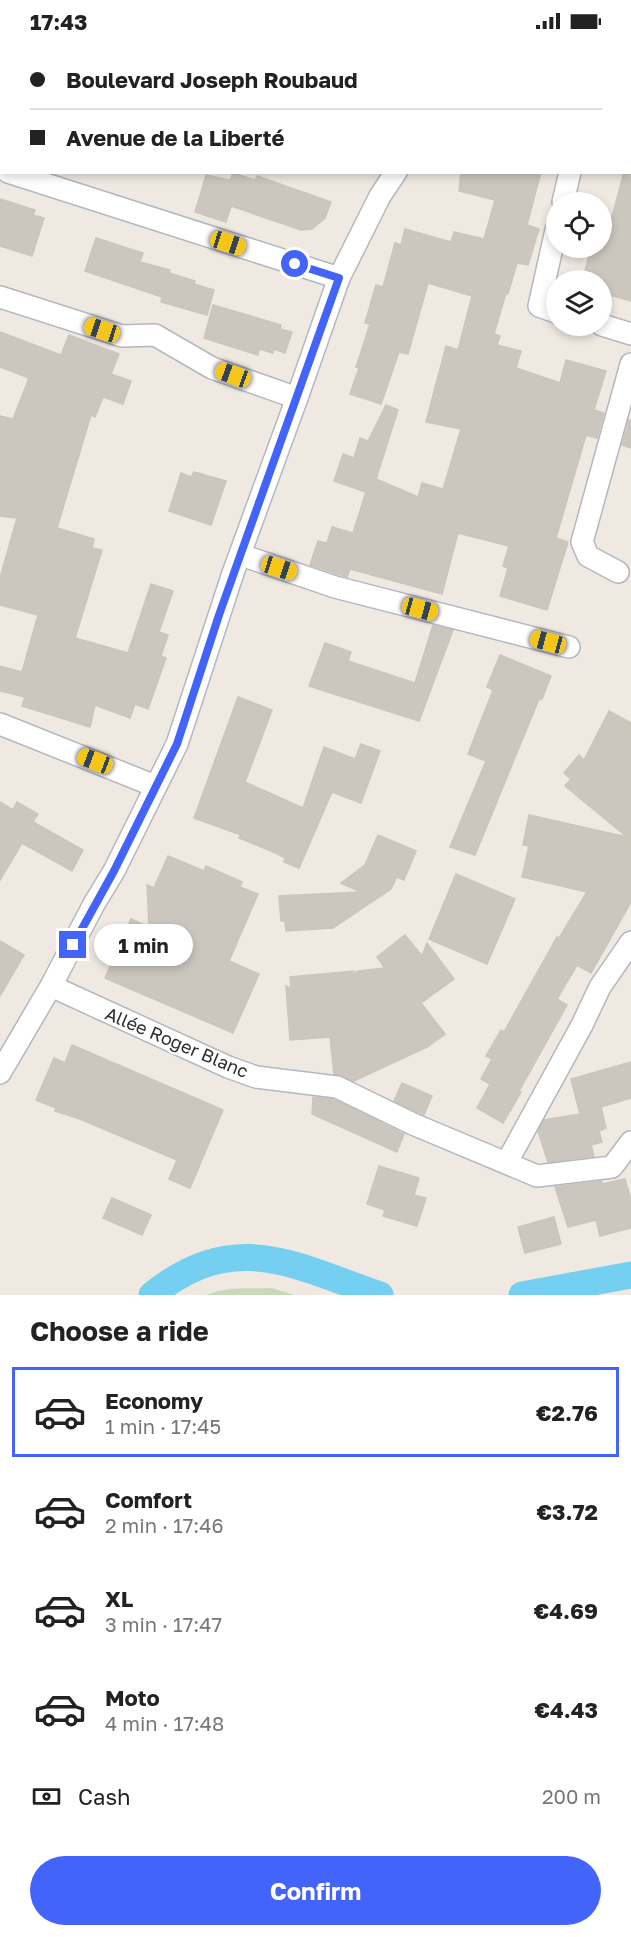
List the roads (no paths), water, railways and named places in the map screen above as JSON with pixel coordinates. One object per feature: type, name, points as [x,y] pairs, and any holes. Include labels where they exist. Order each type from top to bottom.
[{"type":"street","points":[[14,174],[339,278]]},
{"type":"street","points":[[0,1073],[114,871],[177,744],[219,615],[339,278],[380,196],[395,174]]},
{"type":"street","points":[[565,192],[570,174]]},
{"type":"street","points":[[546,275],[539,306],[546,308]]},
{"type":"street","points":[[0,297],[122,336],[155,335],[212,368],[297,398]]},
{"type":"street","points":[[612,328],[631,334]]},
{"type":"street","points":[[618,572],[588,556],[582,542],[631,364]]},
{"type":"street","points":[[241,555],[335,587],[569,647]]},
{"type":"street","points":[[0,724],[155,786]]},
{"type":"street","points":[[507,1162],[582,1025],[600,987],[631,942]]},
{"type":"street","name":"Allée Roger Blanc","points":[[51,986],[228,1067],[256,1077],[337,1087],[413,1124],[537,1176],[612,1167],[631,1142]]},
{"type":"waterway","points":[[152,1295],[182,1275],[210,1263],[237,1258],[264,1259],[291,1264],[380,1295]]},
{"type":"waterway","points":[[522,1295],[631,1275]]}]
